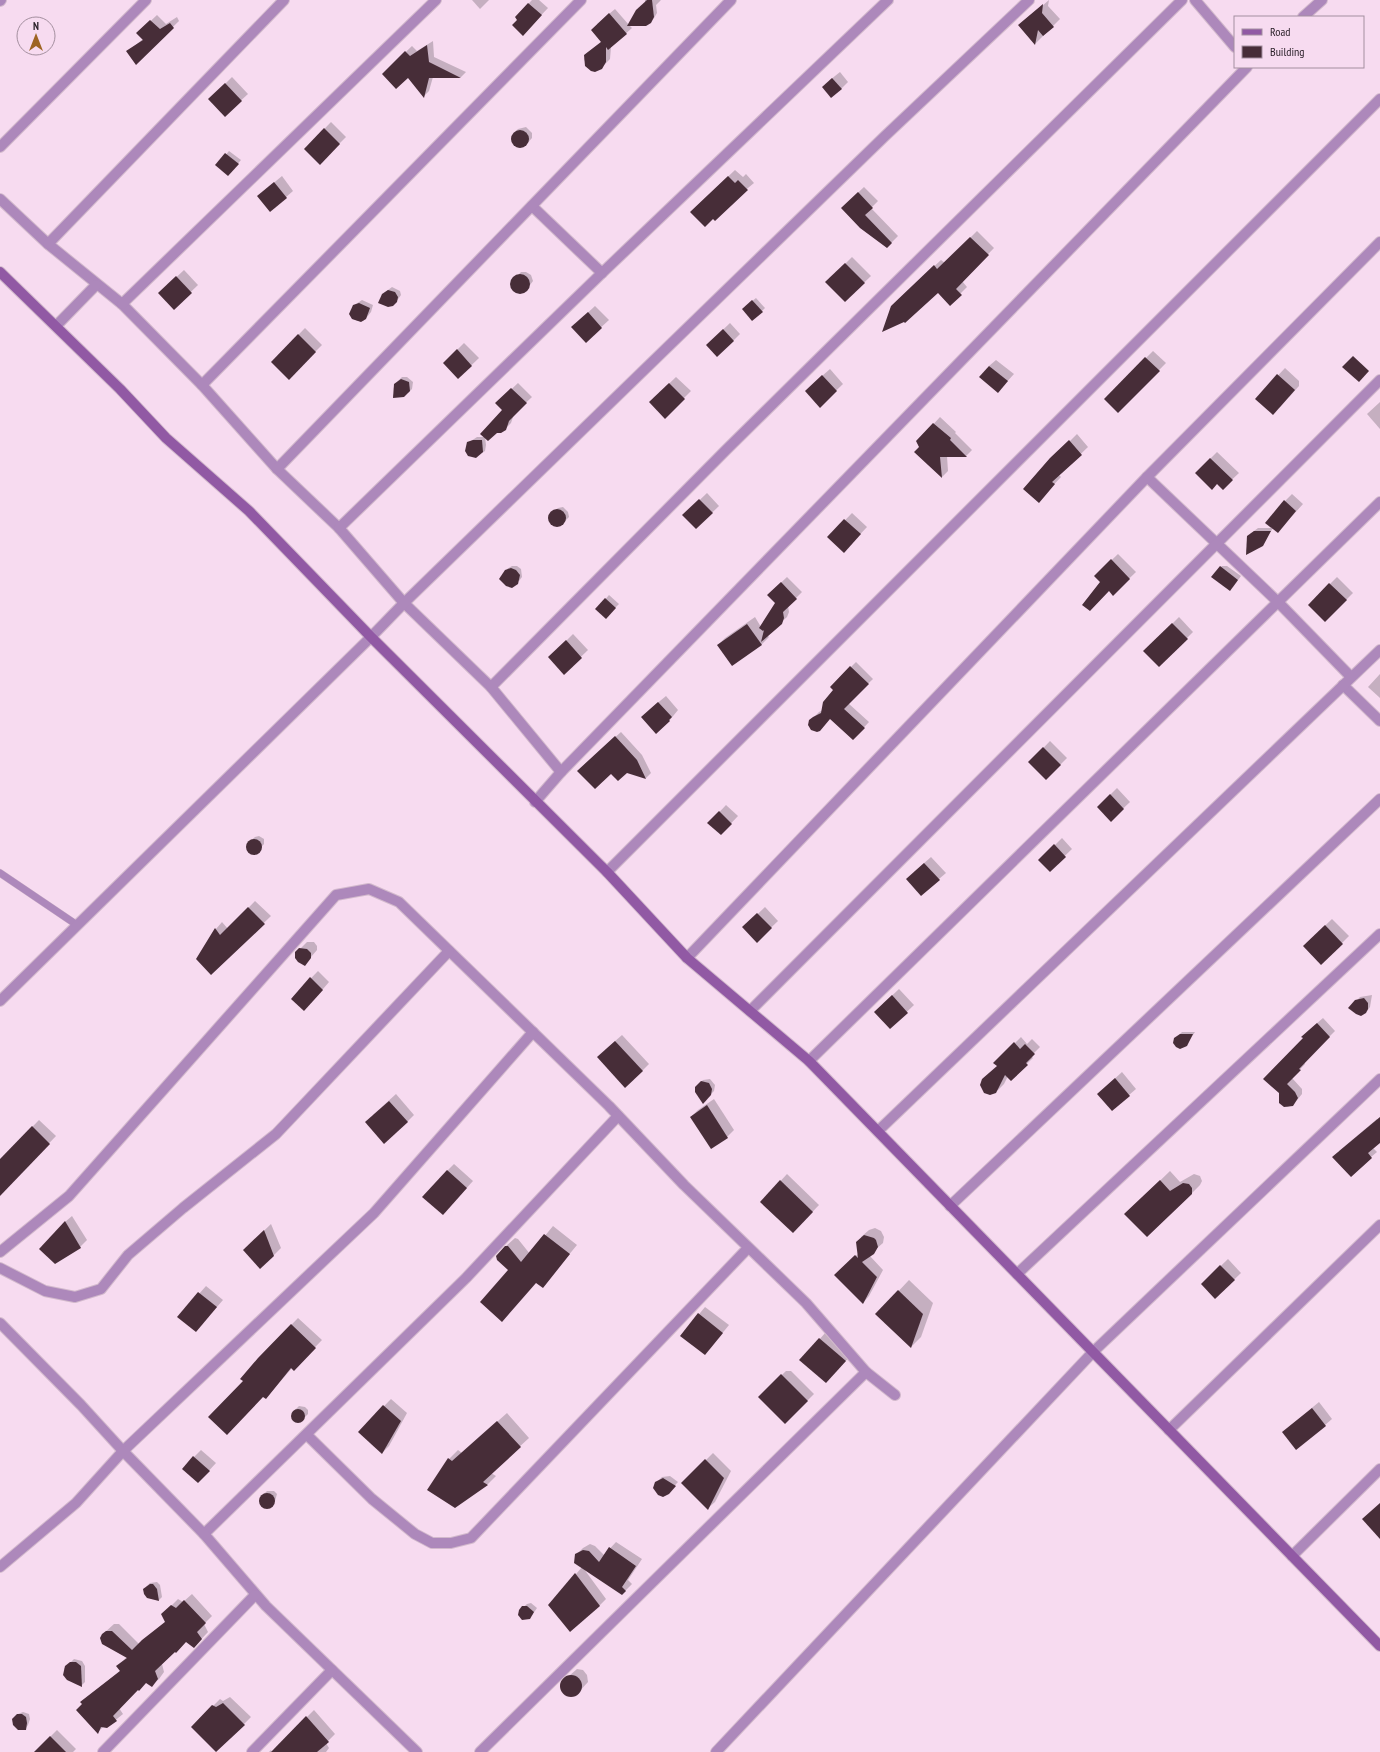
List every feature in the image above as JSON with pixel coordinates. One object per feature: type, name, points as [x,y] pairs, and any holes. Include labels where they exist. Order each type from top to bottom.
[{"type":"street","points":[[0,147],[146,0]]},
{"type":"street","points":[[48,244],[284,0]]},
{"type":"street","points":[[122,304],[436,0]]},
{"type":"street","points":[[202,386],[581,0]]},
{"type":"street","points":[[277,469],[731,0]]},
{"type":"street","points":[[339,528],[602,273],[888,0]]},
{"type":"street","points":[[0,1001],[371,638],[404,603],[879,142],[1029,0]]},
{"type":"street","points":[[491,687],[726,450],[1182,0]]},
{"type":"street","points":[[1195,0],[1234,45]]},
{"type":"street","points":[[1304,16],[1322,0]]},
{"type":"street","points":[[535,802],[561,772],[1247,68]]},
{"type":"street","points":[[606,872],[1380,99]]},
{"type":"street","points":[[0,199],[48,244],[96,285],[122,304],[202,386],[277,469],[339,528],[404,603],[491,687],[561,772]]},
{"type":"street","points":[[532,206],[602,273]]},
{"type":"street","points":[[687,958],[1148,477],[1380,242]]},
{"type":"street","points":[[0,272],[120,389],[166,438],[249,511],[371,638],[606,872],[687,958],[809,1061],[1380,1646]]},
{"type":"street","points":[[56,326],[96,285]]},
{"type":"street","points":[[750,1011],[1218,544],[1380,380]]},
{"type":"street","points":[[1148,477],[1278,602],[1351,677]]},
{"type":"street","points":[[809,1061],[1380,502]]},
{"type":"street","points":[[878,1131],[1380,650]]},
{"type":"street","points":[[1343,685],[1380,721]]},
{"type":"street","points":[[950,1206],[1380,799]]},
{"type":"street","points":[[0,1252],[69,1196],[336,895],[369,889],[399,902],[618,1116],[684,1185],[806,1303],[866,1372],[896,1395]]},
{"type":"street","points":[[1017,1274],[1380,934]]},
{"type":"street","points":[[0,1268],[45,1291],[52,1293],[75,1297],[101,1289],[128,1255],[183,1208],[276,1134],[449,951]]},
{"type":"street","points":[[0,1567],[76,1503],[123,1450],[374,1213],[533,1032]]},
{"type":"street","points":[[716,1752],[1093,1352],[1380,1079]]},
{"type":"street","points":[[204,1534],[466,1278],[618,1116]]},
{"type":"street","points":[[1169,1430],[1380,1225]]},
{"type":"street","points":[[307,1435],[372,1499],[415,1534],[432,1543],[452,1543],[471,1538],[748,1248]]},
{"type":"street","points":[[0,1323],[204,1534],[255,1595],[417,1752]]},
{"type":"street","points":[[480,1752],[866,1372]]},
{"type":"street","points":[[1292,1556],[1380,1469]]},
{"type":"street","points":[[103,1752],[255,1595]]},
{"type":"street","points":[[252,1752],[332,1670]]},
{"type":"lane","points":[[0,873],[77,925]]},
{"type":"building","points":[[647,0],[652,0],[654,17],[651,23],[646,26],[627,26],[636,10]]},
{"type":"building","points":[[528,3],[542,15],[523,36],[512,25],[517,20],[515,17]]},
{"type":"building","points":[[1043,4],[1042,13],[1054,27],[1043,36],[1038,30],[1035,45],[1018,25]]},
{"type":"building","points":[[609,13],[627,34],[608,50],[606,47],[606,62],[602,69],[595,72],[591,71],[585,66],[584,55],[601,42],[591,30]]},
{"type":"building","points":[[150,20],[160,29],[170,23],[174,28],[136,65],[126,51],[143,40],[136,33]]},
{"type":"building","points":[[427,45],[429,62],[461,78],[429,78],[424,98],[408,78],[396,89],[382,74],[405,51],[410,56]]},
{"type":"building","points":[[832,78],[842,89],[831,98],[822,87]]},
{"type":"building","points":[[225,83],[242,101],[225,117],[208,99]]},
{"type":"building","points":[[324,128],[340,144],[320,165],[304,149]]},
{"type":"building","points":[[516,130],[524,130],[529,135],[527,146],[524,148],[516,148],[511,143],[511,135]]},
{"type":"building","points":[[225,153],[239,164],[228,176],[215,165]]},
{"type":"building","points":[[728,176],[735,183],[738,180],[748,190],[715,221],[713,219],[705,227],[690,212]]},
{"type":"building","points":[[274,182],[287,198],[270,212],[257,196]]},
{"type":"building","points":[[858,192],[873,208],[865,215],[892,243],[887,248],[860,228],[841,208]]},
{"type":"building","points":[[970,237],[989,255],[956,289],[962,295],[950,306],[938,293],[905,323],[904,322],[882,332],[891,306],[934,265],[937,269]]},
{"type":"building","points":[[845,263],[865,283],[845,302],[825,282]]},
{"type":"building","points":[[520,274],[527,277],[530,284],[527,291],[520,294],[513,291],[510,284],[513,277]]},
{"type":"building","points":[[176,276],[192,293],[174,310],[158,293]]},
{"type":"building","points":[[388,290],[395,292],[398,297],[397,302],[393,306],[388,307],[378,303],[382,294]]},
{"type":"building","points":[[752,300],[763,312],[752,321],[742,309]]},
{"type":"building","points":[[359,303],[370,308],[366,319],[361,322],[352,319],[349,314],[353,305]]},
{"type":"building","points":[[588,312],[602,328],[586,343],[571,327]]},
{"type":"building","points":[[723,329],[734,341],[717,357],[706,345]]},
{"type":"building","points":[[298,334],[316,352],[289,380],[271,362]]},
{"type":"building","points":[[457,349],[472,366],[458,379],[443,363]]},
{"type":"building","points":[[1353,356],[1369,371],[1359,382],[1342,367]]},
{"type":"building","points":[[1145,357],[1160,371],[1118,413],[1104,399]]},
{"type":"building","points":[[989,366],[1008,381],[998,393],[979,377]]},
{"type":"building","points":[[1277,374],[1295,390],[1273,415],[1255,399]]},
{"type":"building","points":[[822,375],[837,391],[820,408],[805,391]]},
{"type":"building","points":[[401,379],[409,382],[410,391],[404,397],[393,398],[394,384]]},
{"type":"building","points":[[669,383],[685,399],[665,419],[649,402]]},
{"type":"building","points":[[511,388],[527,403],[509,421],[506,430],[501,433],[497,433],[488,441],[480,434],[502,410],[495,403]]},
{"type":"building","points":[[933,423],[951,438],[950,440],[967,457],[940,457],[942,478],[914,452],[919,447],[916,441]]},
{"type":"building","points":[[482,440],[483,452],[476,458],[468,456],[465,451],[467,442]]},
{"type":"building","points":[[1069,440],[1082,455],[1052,482],[1055,484],[1039,503],[1023,489],[1050,458]]},
{"type":"building","points":[[1210,458],[1233,480],[1223,490],[1217,484],[1212,490],[1195,473]]},
{"type":"building","points":[[699,499],[713,513],[696,529],[682,515]]},
{"type":"building","points":[[1284,500],[1296,511],[1278,533],[1265,523]]},
{"type":"building","points":[[557,509],[563,512],[566,518],[563,524],[557,527],[551,524],[548,518],[551,512]]},
{"type":"building","points":[[844,519],[861,534],[844,553],[827,537]]},
{"type":"building","points":[[1254,531],[1271,531],[1263,546],[1246,555],[1247,536]]},
{"type":"building","points":[[1111,559],[1130,579],[1113,596],[1109,591],[1090,611],[1082,605],[1100,582],[1094,576]]},
{"type":"building","points":[[1220,566],[1238,580],[1230,591],[1211,577]]},
{"type":"building","points":[[511,568],[516,570],[520,575],[518,584],[512,588],[506,586],[499,579],[505,570]]},
{"type":"building","points":[[781,582],[797,599],[783,612],[784,618],[782,624],[761,642],[764,630],[763,631],[759,628],[775,603],[767,595]]},
{"type":"building","points":[[1329,583],[1347,600],[1325,622],[1308,605]]},
{"type":"building","points":[[605,598],[616,608],[606,619],[595,609]]},
{"type":"building","points":[[1172,623],[1188,639],[1159,667],[1143,651]]},
{"type":"building","points":[[747,624],[762,645],[732,666],[717,645]]},
{"type":"building","points":[[566,640],[582,658],[564,675],[548,657]]},
{"type":"building","points":[[850,666],[869,684],[844,709],[865,728],[853,740],[830,719],[820,731],[817,732],[811,730],[808,725],[809,720],[821,713],[823,702],[833,690],[830,687]]},
{"type":"building","points":[[658,702],[672,717],[669,720],[670,721],[656,734],[641,717]]},
{"type":"building","points":[[615,736],[637,760],[646,779],[627,773],[618,781],[611,774],[595,789],[577,771]]},
{"type":"building","points":[[1043,747],[1061,765],[1046,780],[1028,762]]},
{"type":"building","points":[[1110,794],[1124,809],[1111,822],[1097,807]]},
{"type":"building","points":[[719,811],[732,824],[721,835],[707,823]]},
{"type":"building","points":[[254,839],[260,841],[262,847],[260,853],[254,855],[248,853],[246,847],[248,841]]},
{"type":"building","points":[[1054,844],[1066,857],[1050,872],[1038,860]]},
{"type":"building","points":[[924,863],[940,880],[921,896],[906,879]]},
{"type":"building","points":[[248,907],[265,924],[211,975],[196,959],[215,928],[220,935]]},
{"type":"building","points":[[757,913],[772,928],[757,943],[742,927]]},
{"type":"building","points":[[1325,925],[1343,944],[1321,965],[1303,946]]},
{"type":"building","points":[[299,948],[307,949],[311,953],[311,958],[305,966],[298,962],[295,958],[295,952]]},
{"type":"building","points":[[310,977],[323,990],[304,1011],[291,999]]},
{"type":"building","points":[[892,995],[908,1013],[890,1029],[874,1012]]},
{"type":"building","points":[[1364,998],[1368,1003],[1366,1013],[1361,1016],[1348,1008],[1355,1000]]},
{"type":"building","points":[[1317,1023],[1330,1037],[1299,1069],[1301,1070],[1287,1084],[1295,1092],[1298,1098],[1293,1106],[1284,1107],[1279,1103],[1279,1093],[1263,1079],[1303,1038],[1301,1037]]},
{"type":"building","points":[[1180,1034],[1193,1034],[1187,1046],[1180,1049],[1173,1043],[1174,1038]]},
{"type":"building","points":[[615,1041],[643,1071],[625,1088],[597,1057]]},
{"type":"building","points":[[1014,1042],[1020,1049],[1025,1044],[1035,1054],[1026,1063],[1028,1065],[1011,1081],[1005,1075],[996,1093],[990,1095],[984,1093],[980,1085],[982,1079],[997,1066],[993,1063]]},
{"type":"building","points":[[1115,1078],[1130,1096],[1112,1111],[1097,1094]]},
{"type":"building","points":[[701,1081],[709,1083],[712,1089],[711,1095],[703,1104],[695,1092],[695,1087]]},
{"type":"building","points":[[389,1101],[408,1122],[384,1144],[365,1122]]},
{"type":"building","points":[[707,1105],[728,1138],[711,1149],[690,1117]]},
{"type":"building","points":[[1380,1117],[1380,1143],[1368,1153],[1372,1158],[1351,1177],[1332,1157]]},
{"type":"building","points":[[32,1126],[50,1144],[0,1196],[0,1159]]},
{"type":"building","points":[[447,1170],[467,1188],[443,1215],[422,1197]]},
{"type":"building","points":[[780,1180],[813,1212],[793,1233],[760,1202]]},
{"type":"building","points":[[1160,1180],[1170,1191],[1183,1183],[1189,1184],[1192,1188],[1192,1194],[1147,1237],[1124,1214]]},
{"type":"building","points":[[65,1221],[81,1248],[55,1264],[39,1249]]},
{"type":"building","points":[[264,1230],[274,1256],[260,1269],[243,1250]]},
{"type":"building","points":[[544,1234],[570,1254],[543,1288],[536,1283],[502,1322],[480,1302],[508,1270],[497,1260],[496,1256],[505,1246],[508,1246],[521,1262]]},
{"type":"building","points":[[864,1235],[874,1238],[878,1247],[874,1254],[862,1262],[877,1277],[863,1304],[834,1275],[855,1255],[858,1258],[856,1242]]},
{"type":"building","points":[[1220,1265],[1235,1280],[1215,1299],[1201,1284]]},
{"type":"building","points":[[898,1290],[923,1314],[911,1348],[875,1314]]},
{"type":"building","points":[[198,1292],[217,1307],[196,1332],[177,1317]]},
{"type":"building","points":[[698,1313],[723,1333],[705,1355],[680,1336]]},
{"type":"building","points":[[291,1324],[316,1348],[294,1371],[291,1368],[266,1399],[263,1397],[227,1435],[208,1417],[243,1381],[240,1379]]},
{"type":"building","points":[[819,1338],[846,1361],[826,1383],[799,1360]]},
{"type":"building","points":[[781,1374],[808,1401],[785,1424],[758,1397]]},
{"type":"building","points":[[383,1405],[401,1421],[382,1454],[358,1432]]},
{"type":"building","points":[[1312,1408],[1326,1426],[1296,1450],[1282,1432]]},
{"type":"building","points":[[295,1409],[301,1409],[305,1413],[305,1419],[301,1423],[295,1423],[291,1419],[291,1413]]},
{"type":"building","points":[[497,1421],[521,1447],[483,1482],[488,1485],[455,1508],[427,1490],[448,1458],[452,1461]]},
{"type":"building","points":[[193,1456],[210,1471],[198,1483],[182,1469]]},
{"type":"building","points":[[705,1459],[724,1478],[708,1510],[681,1483]]},
{"type":"building","points":[[663,1478],[676,1486],[669,1494],[663,1497],[658,1495],[653,1488],[655,1482]]},
{"type":"building","points":[[267,1493],[274,1498],[275,1501],[270,1508],[267,1509],[260,1504],[259,1501],[264,1494]]},
{"type":"building","points":[[1380,1503],[1380,1539],[1362,1519]]},
{"type":"building","points":[[609,1547],[636,1566],[622,1587],[626,1591],[622,1595],[574,1563],[575,1554],[583,1550],[589,1551],[599,1562]]},
{"type":"building","points":[[575,1573],[600,1606],[570,1632],[548,1605]]},
{"type":"building","points":[[150,1584],[153,1584],[157,1589],[159,1601],[147,1598],[144,1594],[143,1589]]},
{"type":"building","points":[[184,1600],[206,1623],[197,1632],[202,1639],[194,1648],[186,1642],[176,1653],[175,1652],[155,1671],[158,1679],[152,1687],[146,1683],[113,1716],[117,1721],[107,1728],[101,1727],[98,1734],[76,1710],[82,1704],[80,1702],[120,1671],[116,1666],[127,1658],[102,1644],[100,1638],[102,1634],[106,1631],[112,1631],[132,1650],[165,1622],[161,1614],[171,1605],[176,1608]]},
{"type":"building","points":[[522,1606],[527,1606],[534,1612],[530,1619],[522,1620],[518,1615]]},
{"type":"building","points":[[70,1662],[76,1662],[81,1666],[82,1687],[67,1680],[63,1675],[65,1666]]},
{"type":"building","points":[[571,1675],[579,1678],[582,1686],[579,1694],[571,1697],[563,1694],[560,1686],[563,1678]]},
{"type":"building","points":[[223,1703],[245,1725],[216,1752],[191,1727],[212,1705],[216,1707]]},
{"type":"building","points":[[17,1714],[22,1714],[26,1717],[26,1730],[18,1730],[13,1725],[12,1719]]},
{"type":"building","points":[[306,1716],[329,1742],[317,1752],[271,1752]]},
{"type":"building","points":[[50,1736],[66,1752],[34,1752]]}]
